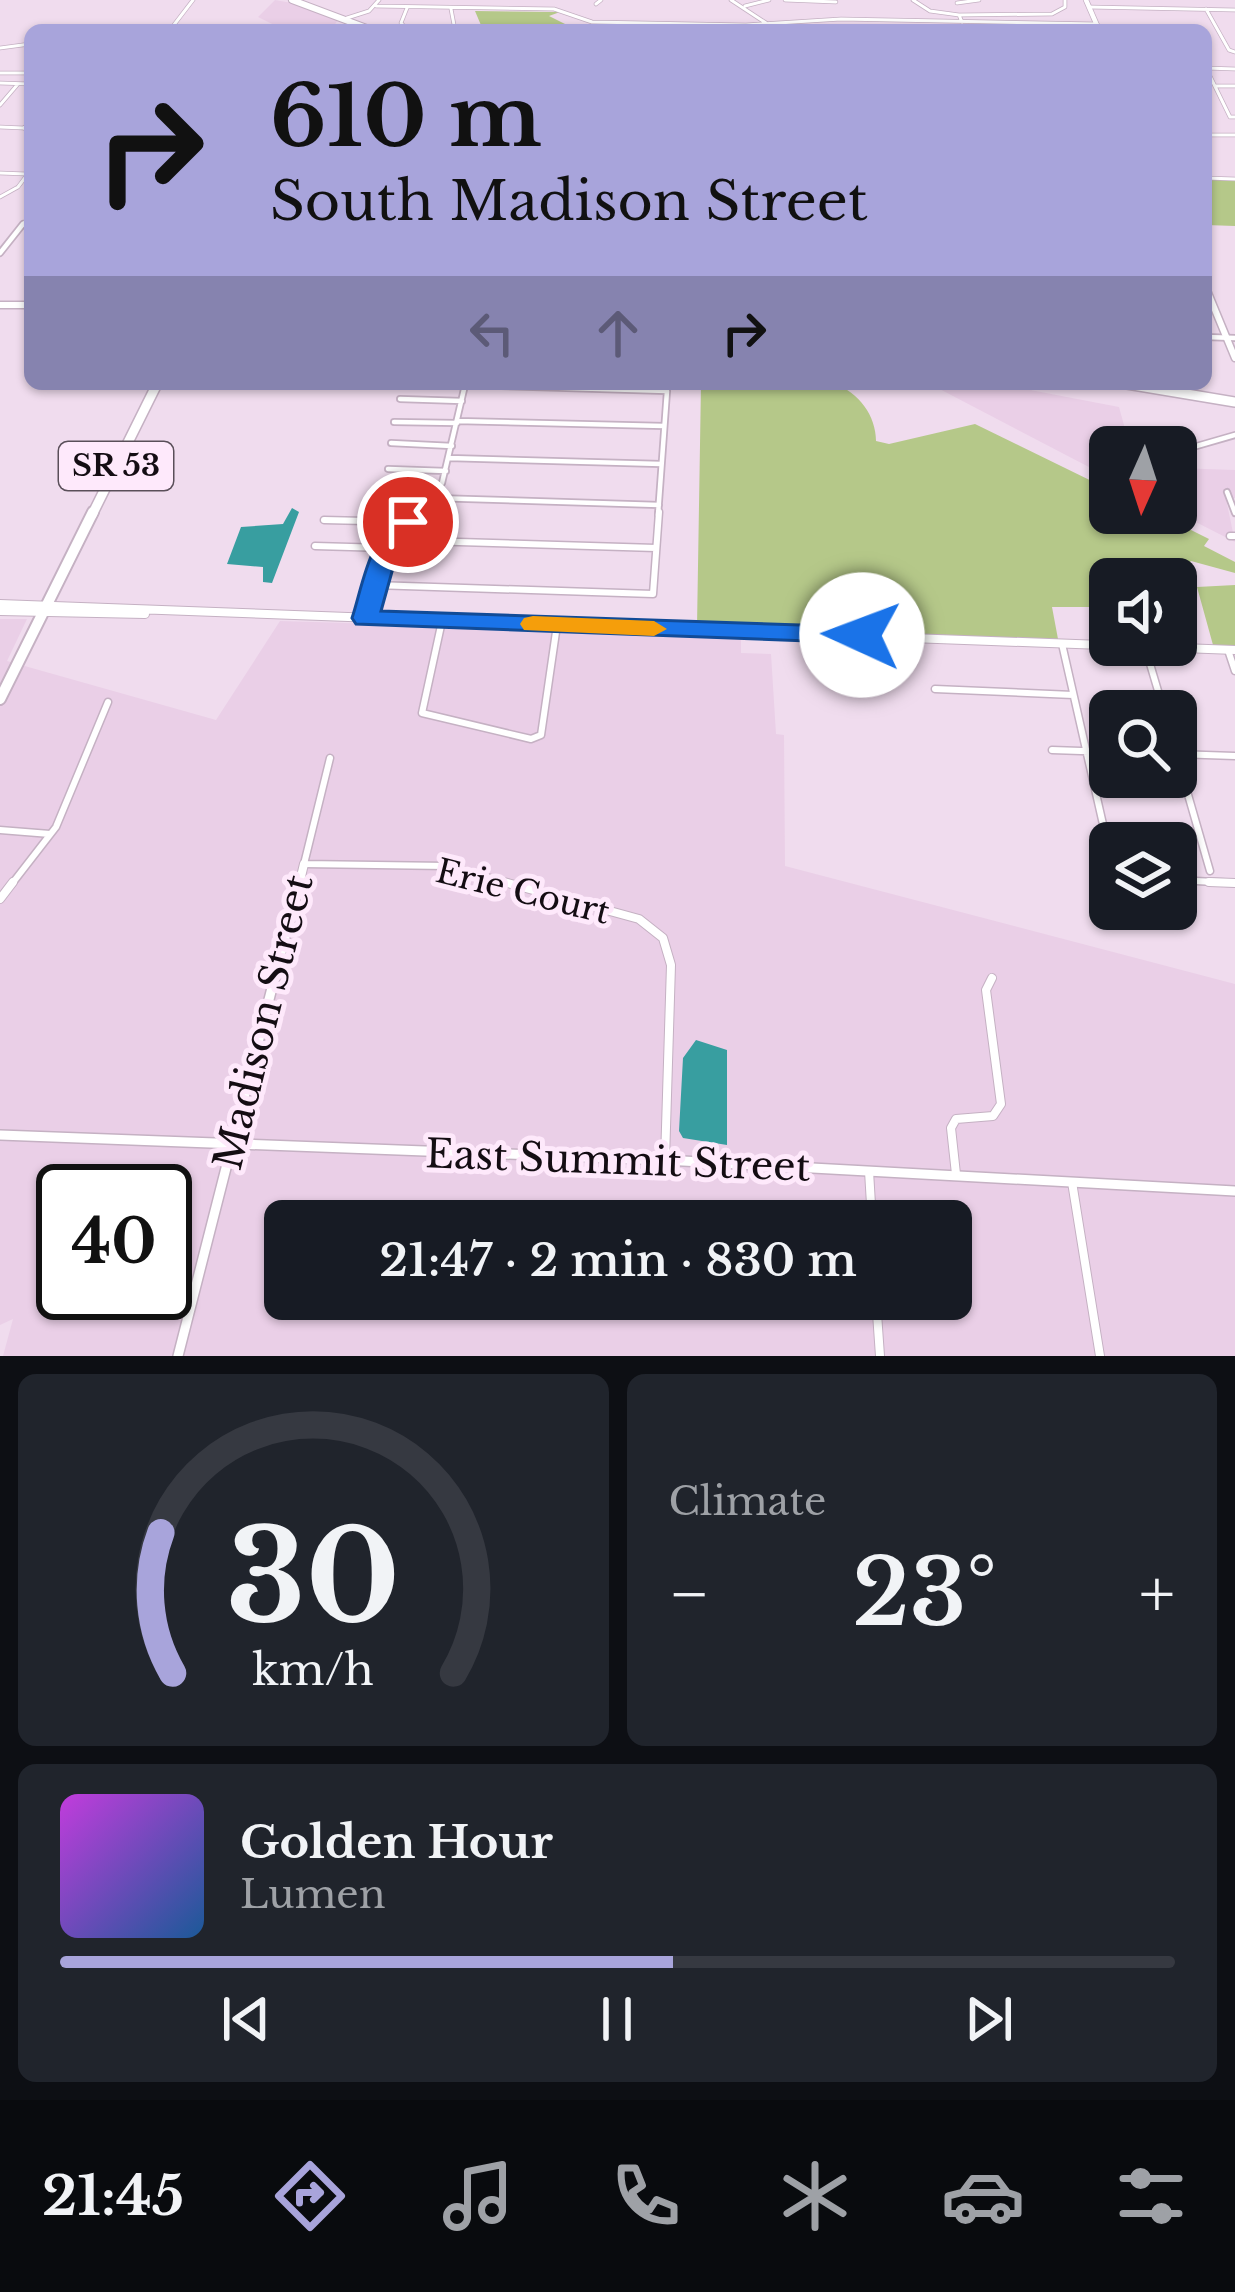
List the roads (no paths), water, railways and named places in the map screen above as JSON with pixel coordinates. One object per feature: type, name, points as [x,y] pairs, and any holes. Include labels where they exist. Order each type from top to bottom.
[{"type":"main road","points":[[292,0],[358,24]]},
{"type":"main road","points":[[341,24],[347,19]]},
{"type":"main road","name":"SR 53","points":[[0,699],[154,390]]},
{"type":"main road","points":[[1165,390],[1235,401]]},
{"type":"street","points":[[175,24],[193,0]]},
{"type":"street","points":[[544,8],[546,0]]},
{"type":"street","points":[[731,0],[742,4],[770,0]]},
{"type":"street","points":[[785,0],[836,2]]},
{"type":"street","points":[[913,0],[930,11],[961,18],[1052,24]]},
{"type":"street","points":[[957,3],[979,0]]},
{"type":"street","points":[[742,4],[766,24],[1050,14],[1065,8],[1065,0]]},
{"type":"street","points":[[369,10],[376,2],[390,7]]},
{"type":"street","points":[[1088,3],[1235,10]]},
{"type":"street","points":[[347,19],[390,7],[544,8],[570,11],[592,22],[695,24]]},
{"type":"street","points":[[402,24],[407,8]]},
{"type":"street","points":[[451,9],[454,24]]},
{"type":"street","points":[[1207,9],[1232,51]]},
{"type":"street","points":[[747,24],[752,17]]},
{"type":"street","points":[[1212,80],[1233,117]]},
{"type":"street","points":[[0,83],[24,84]]},
{"type":"street","points":[[0,104],[17,84]]},
{"type":"street","points":[[1215,86],[1235,86]]},
{"type":"street","points":[[1223,102],[1235,102]]},
{"type":"street","points":[[0,197],[24,179]]},
{"type":"street","points":[[0,253],[24,223]]},
{"type":"street","points":[[1212,308],[1231,337],[1235,358]]},
{"type":"street","points":[[365,618],[386,548],[435,497],[446,471],[465,390]]},
{"type":"street","points":[[374,585],[653,594],[667,391],[634,390]]},
{"type":"street","points":[[400,399],[462,400]]},
{"type":"street","points":[[394,422],[664,427]]},
{"type":"street","points":[[1197,445],[1235,434]]},
{"type":"street","points":[[391,443],[452,446]]},
{"type":"street","points":[[449,458],[662,464]]},
{"type":"street","points":[[388,469],[446,471]]},
{"type":"street","points":[[380,494],[658,505]]},
{"type":"street","points":[[1231,497],[1235,513]]},
{"type":"street","points":[[324,520],[408,522]]},
{"type":"street","points":[[391,540],[656,548]]},
{"type":"street","points":[[315,546],[386,548]]},
{"type":"street","points":[[0,607],[1089,645]]},
{"type":"street","points":[[442,621],[422,713],[507,736],[538,737],[557,625]]},
{"type":"street","points":[[1062,644],[1102,822]]},
{"type":"street","points":[[1197,649],[1231,650],[1235,671]]},
{"type":"street","points":[[935,689],[1073,694]]},
{"type":"street","points":[[0,898],[51,834],[108,702]]},
{"type":"street","points":[[1052,750],[1089,751]]},
{"type":"street","points":[[1197,755],[1235,756]]},
{"type":"street","name":"Madison Street","points":[[178,1356],[330,758]]},
{"type":"street","points":[[1189,798],[1210,871]]},
{"type":"street","points":[[0,830],[51,834]]},
{"type":"street","name":"Erie Court","points":[[304,864],[469,871],[639,919],[663,938],[671,965],[665,1160]]},
{"type":"street","points":[[1197,881],[1235,883]]},
{"type":"street","points":[[956,1174],[951,1128],[956,1119],[993,1116],[1001,1104],[986,990],[992,978]]},
{"type":"street","name":"East Summit Street","points":[[0,1135],[665,1160],[1235,1191]]},
{"type":"street","points":[[869,1172],[871,1200]]},
{"type":"street","points":[[1072,1182],[1100,1356]]},
{"type":"street","points":[[877,1320],[880,1356]]},
{"type":"water","points":[[292,508],[299,512],[272,583],[263,582],[263,567],[227,564],[241,527],[283,524]]},
{"type":"water","points":[[696,1040],[727,1050],[727,1145],[683,1138],[679,1131],[683,1058]]}]
